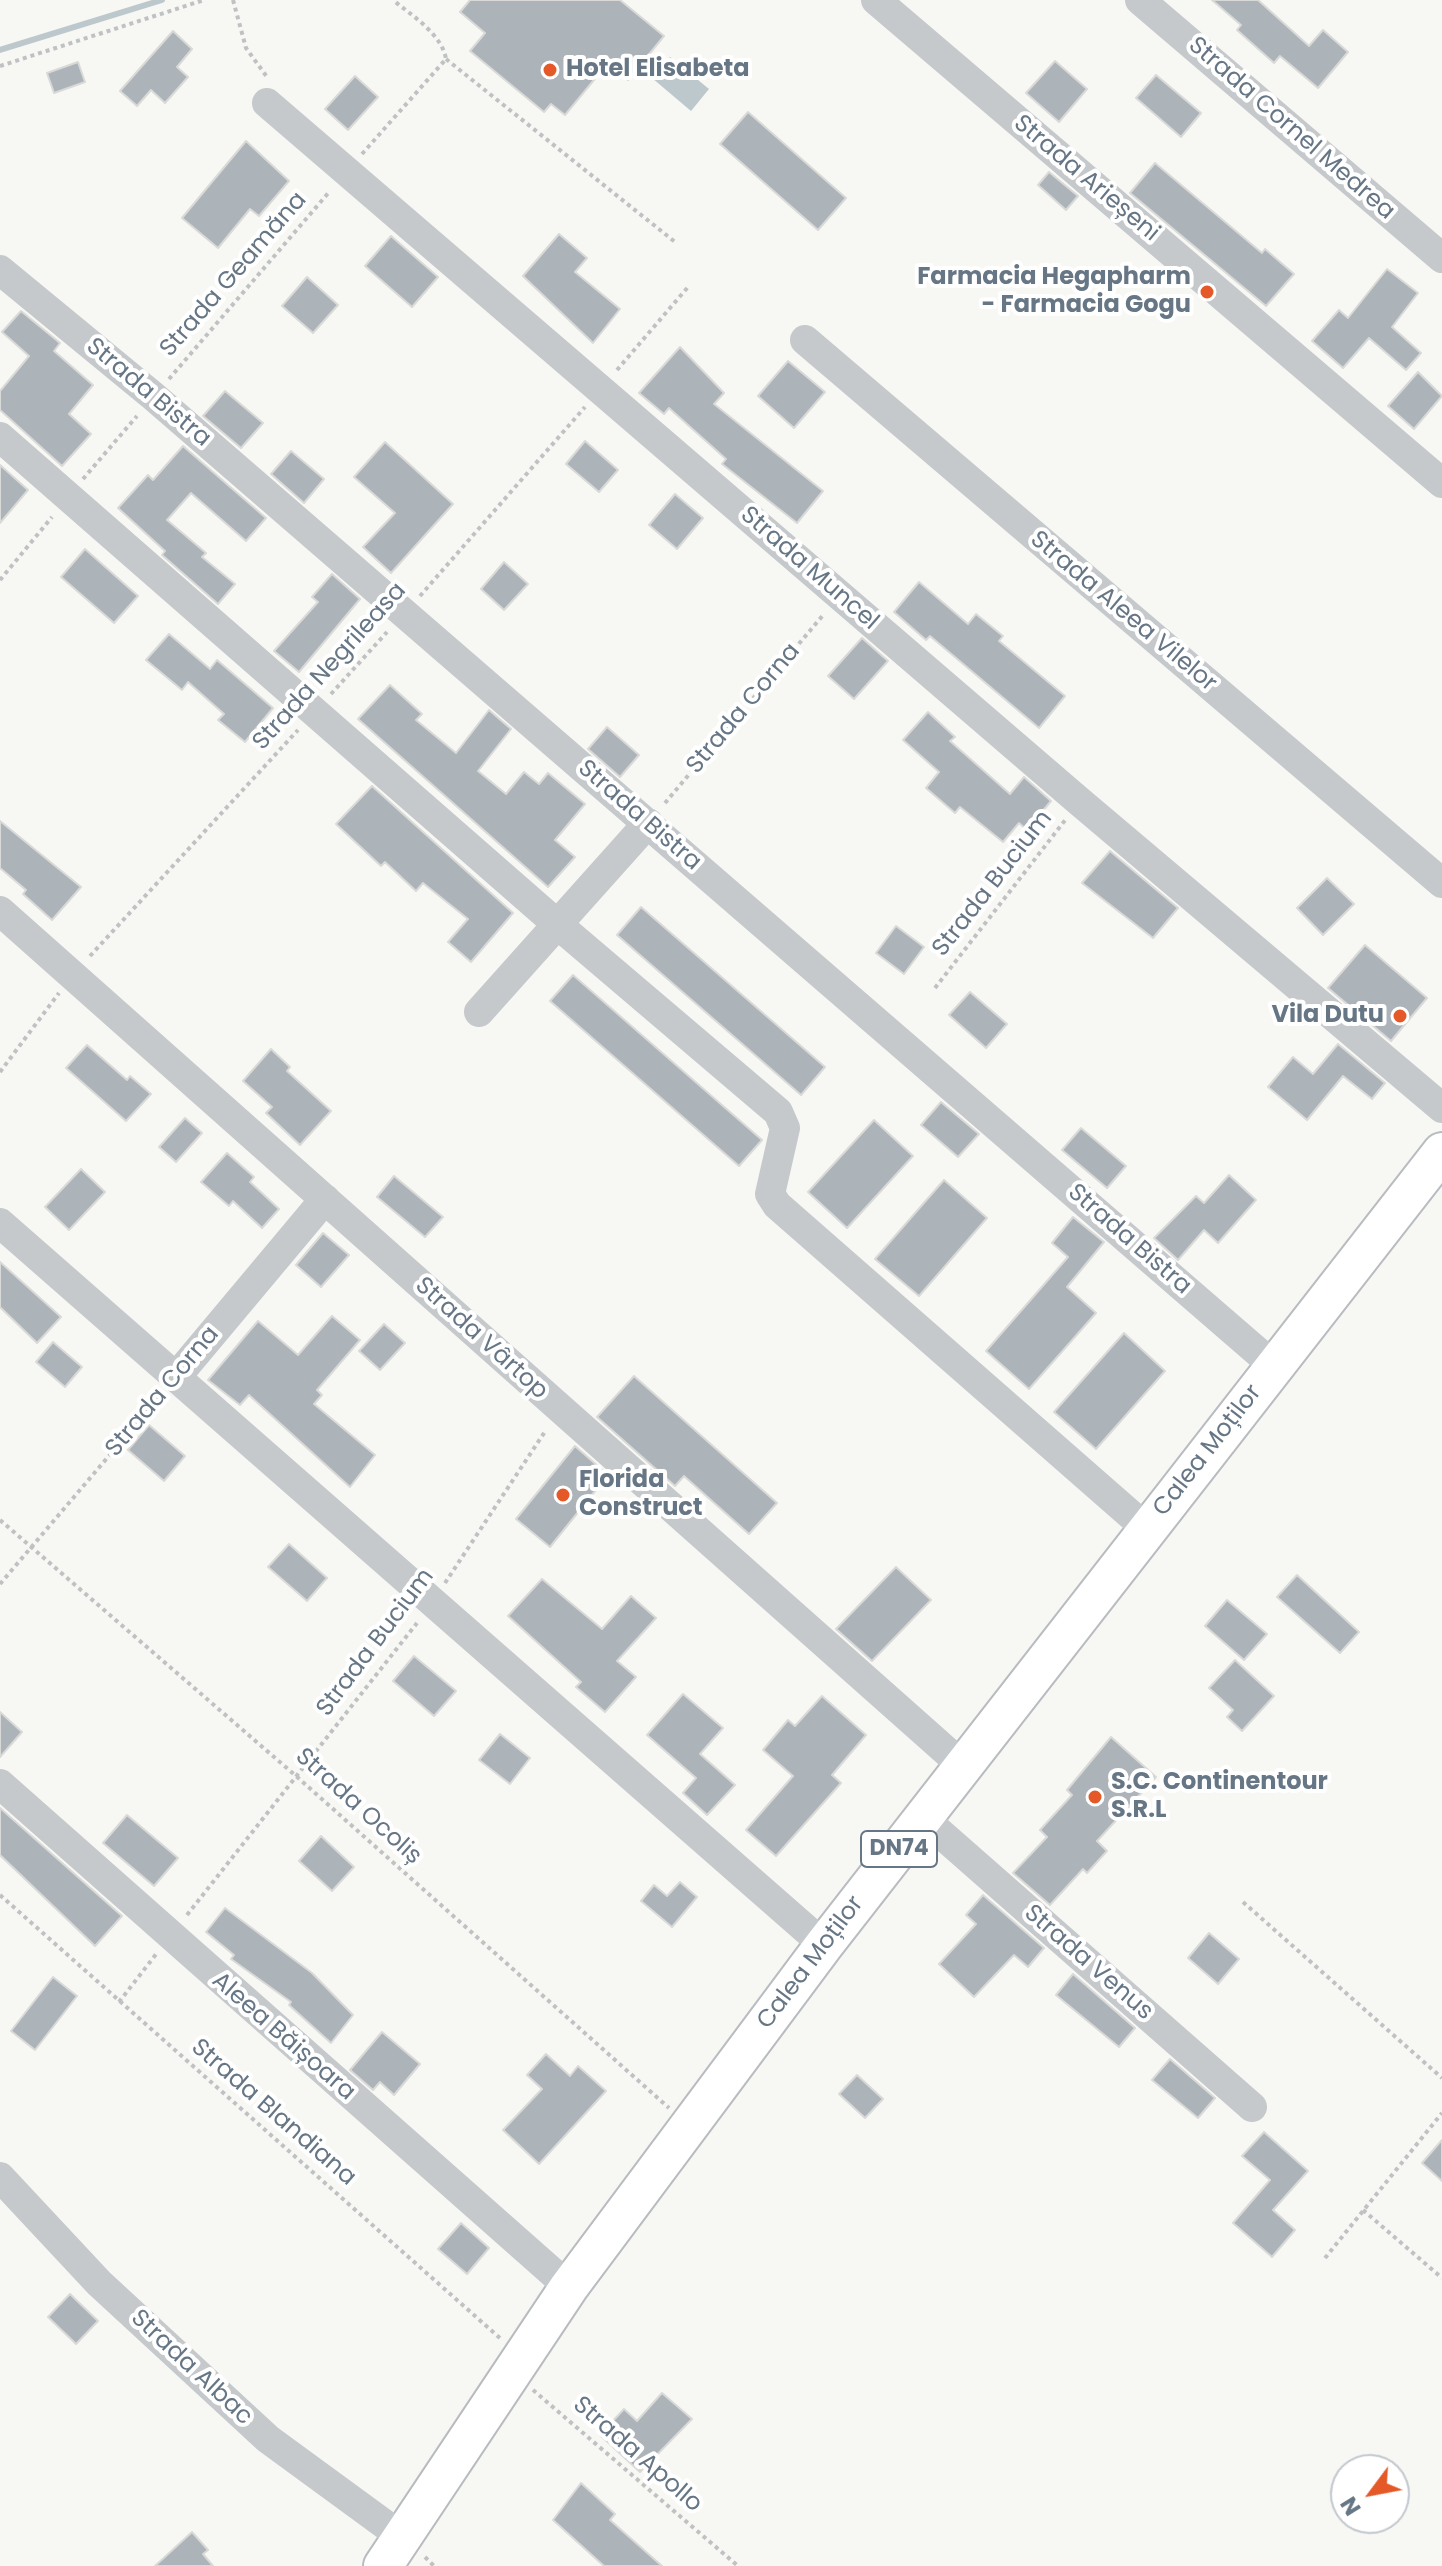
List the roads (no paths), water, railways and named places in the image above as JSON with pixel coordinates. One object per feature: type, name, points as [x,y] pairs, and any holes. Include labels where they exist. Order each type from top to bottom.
[{"type":"main road","name":"Calea Moților","points":[[393,2551],[569,2287],[824,1945],[1442,1152]]},
{"type":"street","name":"Strada Arieșeni","points":[[876,0],[1442,483]]},
{"type":"street","name":"Strada Cornel Medrea","points":[[1140,0],[1442,258]]},
{"type":"street","name":"Strada Muncel","points":[[267,103],[1079,801],[1442,1108]]},
{"type":"street","name":"Strada Bistra","points":[[0,270],[153,396],[1274,1366]]},
{"type":"street","name":"Strada Aleea Vilelor","points":[[805,340],[1442,883]]},
{"type":"street","points":[[0,437],[557,924],[778,1112],[785,1128],[770,1194],[777,1205],[1147,1529]]},
{"type":"street","points":[[479,1012],[648,823]]},
{"type":"street","name":"Strada Vârtop","points":[[0,911],[963,1766]]},
{"type":"street","name":"Strada Corna","points":[[176,1377],[325,1199]]},
{"type":"street","points":[[0,1223],[824,1945]]},
{"type":"street","name":"Aleea Băișoara","points":[[0,1784],[569,2287]]},
{"type":"street","name":"Strada Venus","points":[[923,1818],[1252,2107]]},
{"type":"street","name":"Strada Albac","points":[[0,2177],[99,2283],[393,2551]]},
{"type":"waterway","points":[[0,50],[162,0]]},
{"type":"place","name":"Hotel Elisabeta","points":[[550,70]]},
{"type":"place","name":"Farmacia Hegapharm - Farmacia Gogu","points":[[1207,292]]},
{"type":"place","name":"Vila Dutu","points":[[1400,1016]]},
{"type":"place","name":"Florida Construct","points":[[563,1495]]},
{"type":"place","name":"S.C. Continentour S.R.L","points":[[1095,1797]]}]
